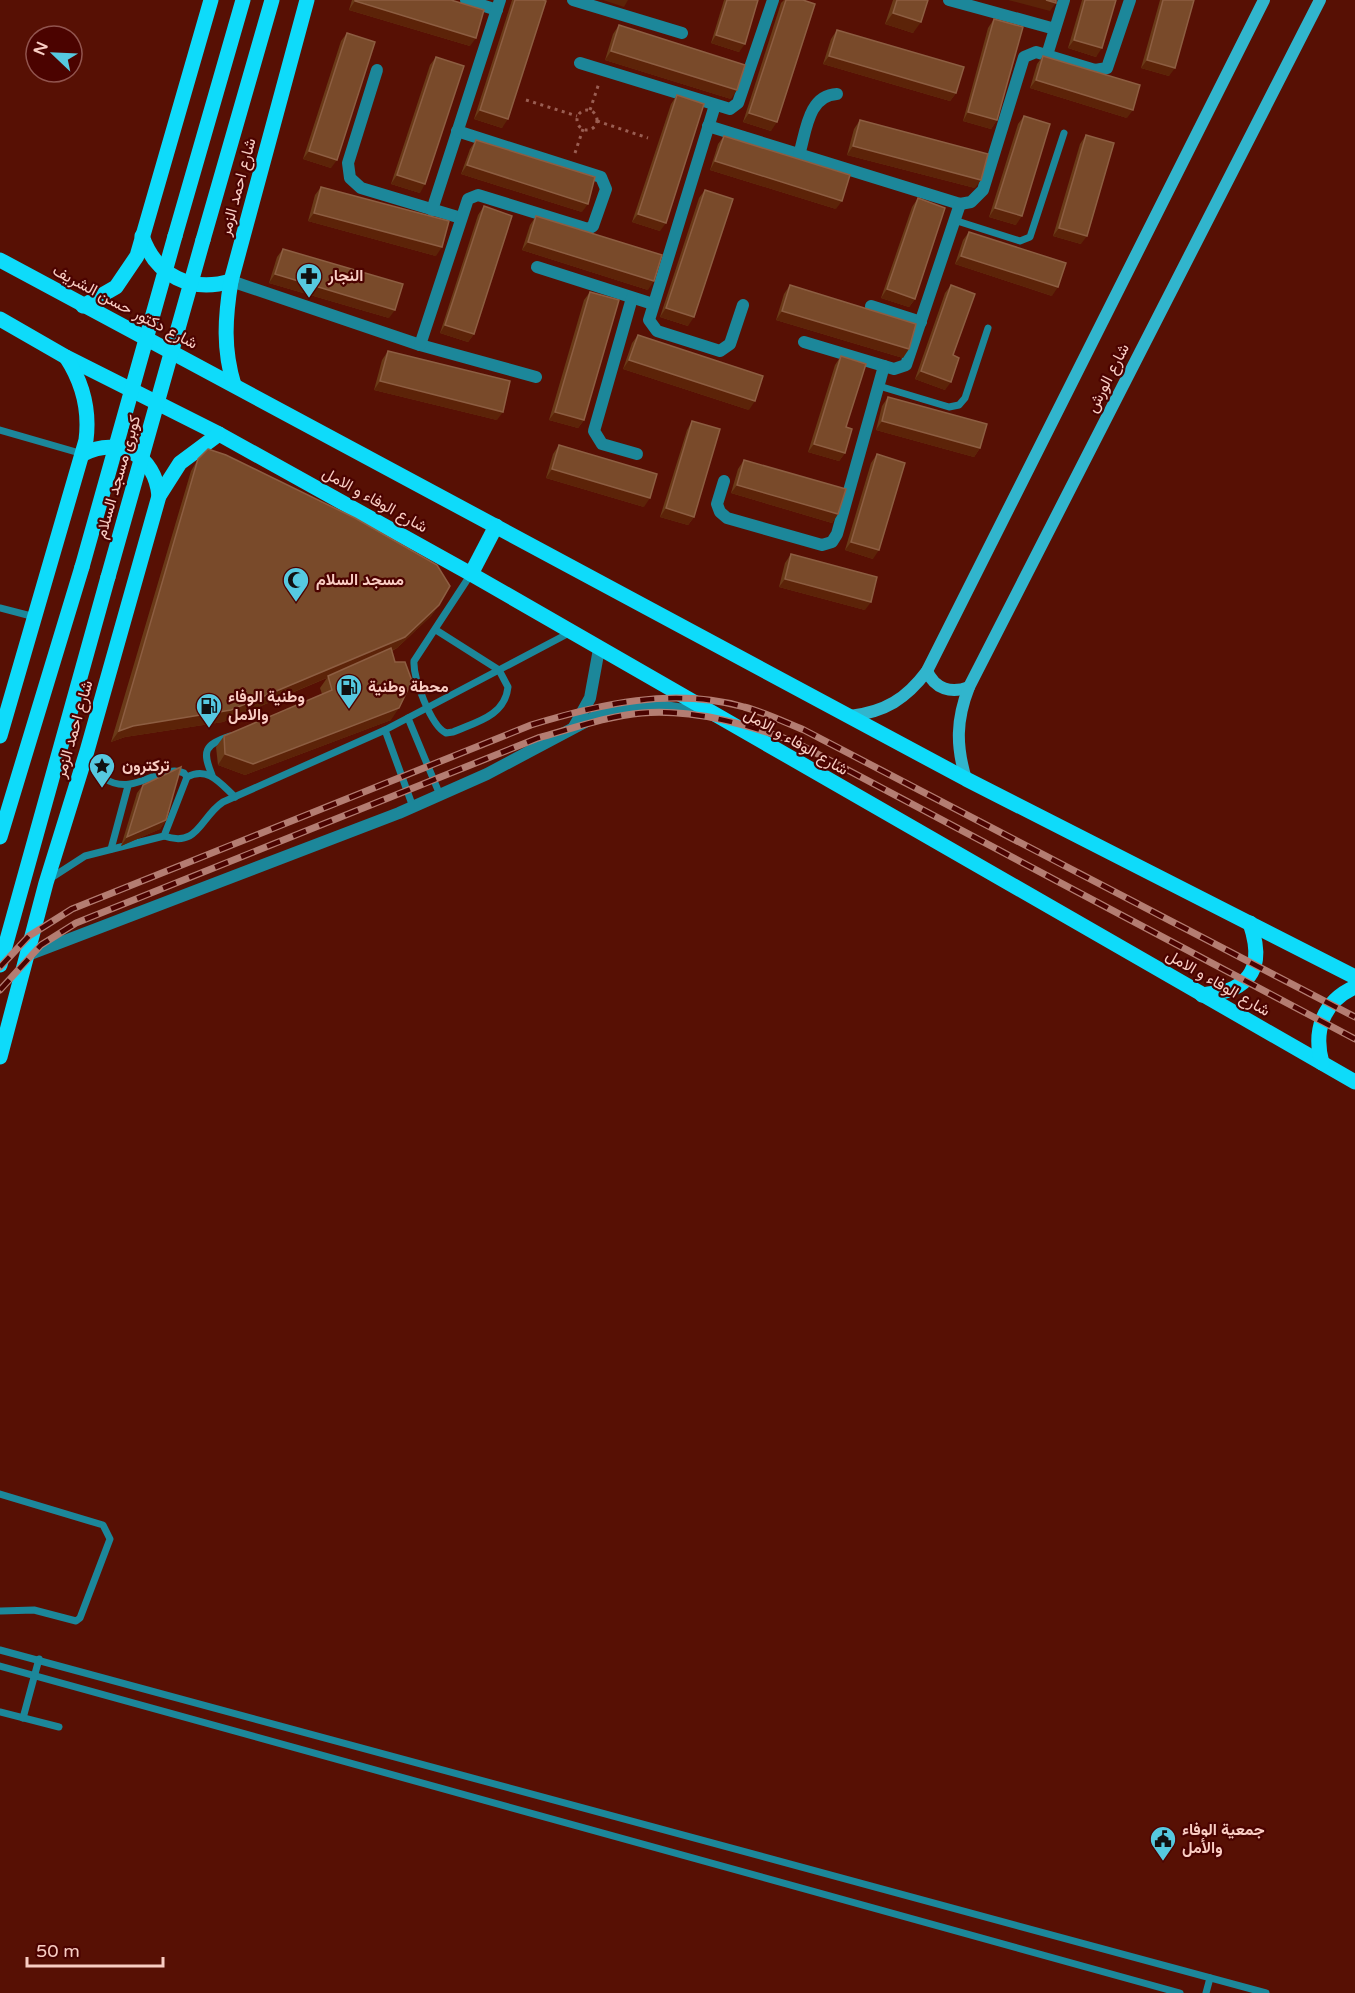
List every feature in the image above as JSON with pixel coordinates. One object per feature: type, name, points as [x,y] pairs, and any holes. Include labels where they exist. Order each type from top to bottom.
[{"type":"main road","points":[[83,306],[106,295],[124,278],[137,256],[210,0]]},
{"type":"main road","name":"كوبرى مسجد السلام","points":[[0,837],[82,567],[243,0]]},
{"type":"main road","name":"كوبرى مسجد السلام","points":[[0,965],[272,0]]},
{"type":"main road","name":"شارع احمد الزمر","points":[[234,385],[225,347],[225,327],[231,281],[307,0]]},
{"type":"main road","points":[[142,236],[153,258],[171,276],[194,285],[219,285],[231,281]]},
{"type":"main road","name":"شارع دكتور حسن الشريف","points":[[0,260],[234,385]]},
{"type":"main road","points":[[0,319],[66,357],[219,434]]},
{"type":"main road","points":[[0,736],[83,454],[88,425],[85,396],[74,369],[66,357]]},
{"type":"main road","name":"شارع الوفاء و الامل","points":[[234,385],[966,779],[1355,977]]},
{"type":"main road","name":"شارع احمد الزمر","points":[[0,1057],[46,883],[87,751],[159,496],[180,463],[219,434]]},
{"type":"main road","name":"شارع الوفاء و الامل","points":[[219,434],[471,574],[711,714],[1355,1082]]},
{"type":"main road","points":[[83,454],[102,446],[113,446],[133,452],[149,466],[158,485],[159,496]]},
{"type":"main road","points":[[471,574],[496,526]]},
{"type":"main road","points":[[1202,995],[1234,988],[1250,974],[1258,947],[1250,923]]},
{"type":"main road","points":[[1322,1063],[1318,1040],[1323,1017],[1338,998],[1355,987]]},
{"type":"street","points":[[573,0],[681,33]]},
{"type":"street","points":[[580,63],[730,109],[738,103],[773,0]]},
{"type":"street","points":[[949,0],[1055,28]]},
{"type":"street","points":[[1047,55],[1064,0]]},
{"type":"street","points":[[708,126],[960,204],[971,202],[983,190],[1024,57],[1036,52],[1099,70],[1107,68],[1130,0]]},
{"type":"street","name":"شارع الورش","points":[[850,717],[873,713],[894,704],[913,690],[927,671],[1264,0]]},
{"type":"street","name":"شارع الورش","points":[[966,779],[959,756],[957,733],[960,709],[969,687],[1320,0]]},
{"type":"street","points":[[432,210],[498,5],[470,1]]},
{"type":"street","points":[[377,70],[348,163],[350,178],[361,188],[461,218]]},
{"type":"street","points":[[799,154],[813,107],[823,96],[837,94]]},
{"type":"street","points":[[715,105],[652,304],[650,320],[657,331],[720,351],[730,344],[743,305]]},
{"type":"street","points":[[420,345],[468,199],[478,195],[585,229],[591,228],[606,189],[601,177],[457,131]]},
{"type":"street","points":[[804,342],[898,369],[906,365],[960,204]]},
{"type":"street","points":[[537,267],[652,304]]},
{"type":"street","points":[[231,281],[420,345],[536,377]]},
{"type":"street","points":[[632,298],[594,426],[595,437],[602,444],[637,454]]},
{"type":"street","points":[[871,306],[921,322]]},
{"type":"street","points":[[724,481],[717,504],[720,512],[727,518],[822,545],[832,542],[837,534],[885,366]]},
{"type":"street","points":[[572,731],[590,698],[599,649]]},
{"type":"street","points":[[927,671],[940,687],[955,691],[969,687]]},
{"type":"street","points":[[28,955],[412,807],[572,731],[602,714],[634,705],[651,705],[711,714]]},
{"type":"lane","points":[[954,220],[1020,241],[1030,237],[1064,133]]},
{"type":"lane","points":[[879,386],[950,407],[959,405],[965,398],[988,328]]},
{"type":"lane","points":[[0,430],[83,454]]},
{"type":"lane","points":[[436,630],[499,670],[508,687],[503,706],[496,712],[447,733],[440,730],[428,708],[415,676],[414,662],[471,574]]},
{"type":"lane","points":[[0,608],[35,617]]},
{"type":"lane","points":[[46,883],[74,861],[111,849],[164,836],[179,839],[194,835],[215,807],[386,730],[572,632]]},
{"type":"lane","points":[[408,718],[440,795]]},
{"type":"lane","points":[[386,730],[412,807]]},
{"type":"lane","points":[[235,797],[212,775],[205,758],[208,748],[216,741],[238,733]]},
{"type":"lane","points":[[87,751],[94,769],[117,785],[128,786],[175,771],[184,773],[187,777]]},
{"type":"lane","points":[[187,777],[199,773],[212,775]]},
{"type":"lane","points":[[164,836],[187,777]]},
{"type":"lane","points":[[111,849],[128,786]]},
{"type":"lane","points":[[0,1494],[103,1525],[110,1539],[80,1618],[76,1621],[71,1622],[34,1610],[1,1611]]},
{"type":"lane","points":[[0,1650],[1266,1993]]},
{"type":"lane","points":[[23,1718],[39,1659]]},
{"type":"lane","points":[[0,1666],[1180,1993]]},
{"type":"lane","points":[[0,1712],[58,1727]]},
{"type":"lane","points":[[1206,1993],[1210,1978]]},
{"type":"path","points":[[590,110],[604,70]]},
{"type":"path","points":[[526,100],[577,116]]},
{"type":"path","points":[[590,110],[582,111],[577,116],[577,124],[583,129],[592,129],[597,121]]},
{"type":"path","points":[[590,110],[597,121]]},
{"type":"path","points":[[597,121],[648,138]]},
{"type":"path","points":[[571,167],[583,129]]},
{"type":"building","points":[[355,0],[451,0],[484,10],[476,38]]},
{"type":"building","points":[[515,0],[546,1],[508,119],[480,110]]},
{"type":"building","points":[[727,0],[758,0],[745,44],[716,35]]},
{"type":"building","points":[[786,0],[803,0],[815,4],[777,122],[749,113]]},
{"type":"building","points":[[897,0],[928,0],[921,22],[893,13]]},
{"type":"building","points":[[1085,0],[1116,0],[1102,48],[1074,40]]},
{"type":"building","points":[[1163,0],[1194,0],[1175,68],[1147,60]]},
{"type":"building","points":[[994,19],[1023,27],[997,120],[968,112]]},
{"type":"building","points":[[619,25],[745,65],[737,90],[611,51]]},
{"type":"building","points":[[837,30],[964,67],[956,93],[829,56]]},
{"type":"building","points":[[347,33],[375,42],[337,160],[309,151]]},
{"type":"building","points":[[1043,56],[1140,85],[1133,110],[1036,80]]},
{"type":"building","points":[[436,57],[464,66],[425,184],[397,175]]},
{"type":"building","points":[[677,95],[704,104],[666,223],[638,214]]},
{"type":"building","points":[[1024,116],[1050,124],[1022,216],[995,208]]},
{"type":"building","points":[[860,120],[988,154],[981,180],[853,146]]},
{"type":"building","points":[[1086,135],[1114,143],[1087,236],[1059,228]]},
{"type":"building","points":[[724,136],[850,175],[842,201],[715,161]]},
{"type":"building","points":[[476,140],[595,177],[588,204],[467,165]]},
{"type":"building","points":[[321,187],[449,221],[442,247],[314,213]]},
{"type":"building","points":[[705,190],[733,199],[694,317],[666,308]]},
{"type":"building","points":[[918,198],[945,208],[915,299],[887,289]]},
{"type":"building","points":[[484,206],[512,216],[474,334],[445,325]]},
{"type":"building","points":[[536,216],[662,255],[654,281],[528,242]]},
{"type":"building","points":[[969,232],[1066,263],[1058,287],[961,256]]},
{"type":"building","points":[[283,249],[403,284],[395,310],[275,274]]},
{"type":"building","points":[[790,285],[916,324],[909,349],[782,311]]},
{"type":"building","points":[[951,285],[975,294],[953,355],[959,358],[951,382],[921,371]]},
{"type":"building","points":[[590,292],[619,300],[584,420],[555,412]]},
{"type":"building","points":[[638,335],[763,376],[755,401],[629,360]]},
{"type":"building","points":[[388,351],[510,381],[503,412],[380,381]]},
{"type":"building","points":[[841,356],[866,364],[846,427],[852,429],[845,453],[814,444]]},
{"type":"building","points":[[888,397],[987,424],[980,448],[882,421]]},
{"type":"building","points":[[692,421],[720,429],[694,517],[666,508]]},
{"type":"building","points":[[559,445],[657,474],[650,498],[552,469]]},
{"type":"building","name":"مسجد السلام","points":[[208,449],[226,455],[355,518],[437,565],[450,586],[439,605],[405,637],[231,710],[133,726],[119,731],[198,459]]},
{"type":"building","points":[[877,454],[905,463],[879,550],[851,542]]},
{"type":"building","points":[[744,460],[846,489],[838,514],[737,485]]},
{"type":"building","points":[[791,554],[877,577],[871,602],[785,579]]},
{"type":"building","name":"محطة وطنية","points":[[391,648],[395,662],[405,662],[412,681],[399,708],[253,764],[225,754],[224,736],[332,690],[328,676]]},
{"type":"building","points":[[181,767],[166,820],[127,837],[143,785]]},
{"type":"railway","points":[[0,967],[29,936],[72,909],[531,725],[610,705],[663,698],[690,698],[744,707],[804,730],[1355,1017]]},
{"type":"railway","points":[[0,990],[41,945],[76,923],[538,738],[616,717],[662,712],[720,719],[795,742],[1355,1039]]},
{"type":"place","name":"النجار","points":[[309,299]]},
{"type":"place","name":"مسجد السلام","points":[[296,603]]},
{"type":"place","name":"محطة وطنية","points":[[349,710]]},
{"type":"place","name":"وطنية الوفاء والامل","points":[[209,729]]},
{"type":"place","name":"تركترون","points":[[102,789]]},
{"type":"place","name":"جمعية الوفاء والأمل","points":[[1163,1862]]}]
